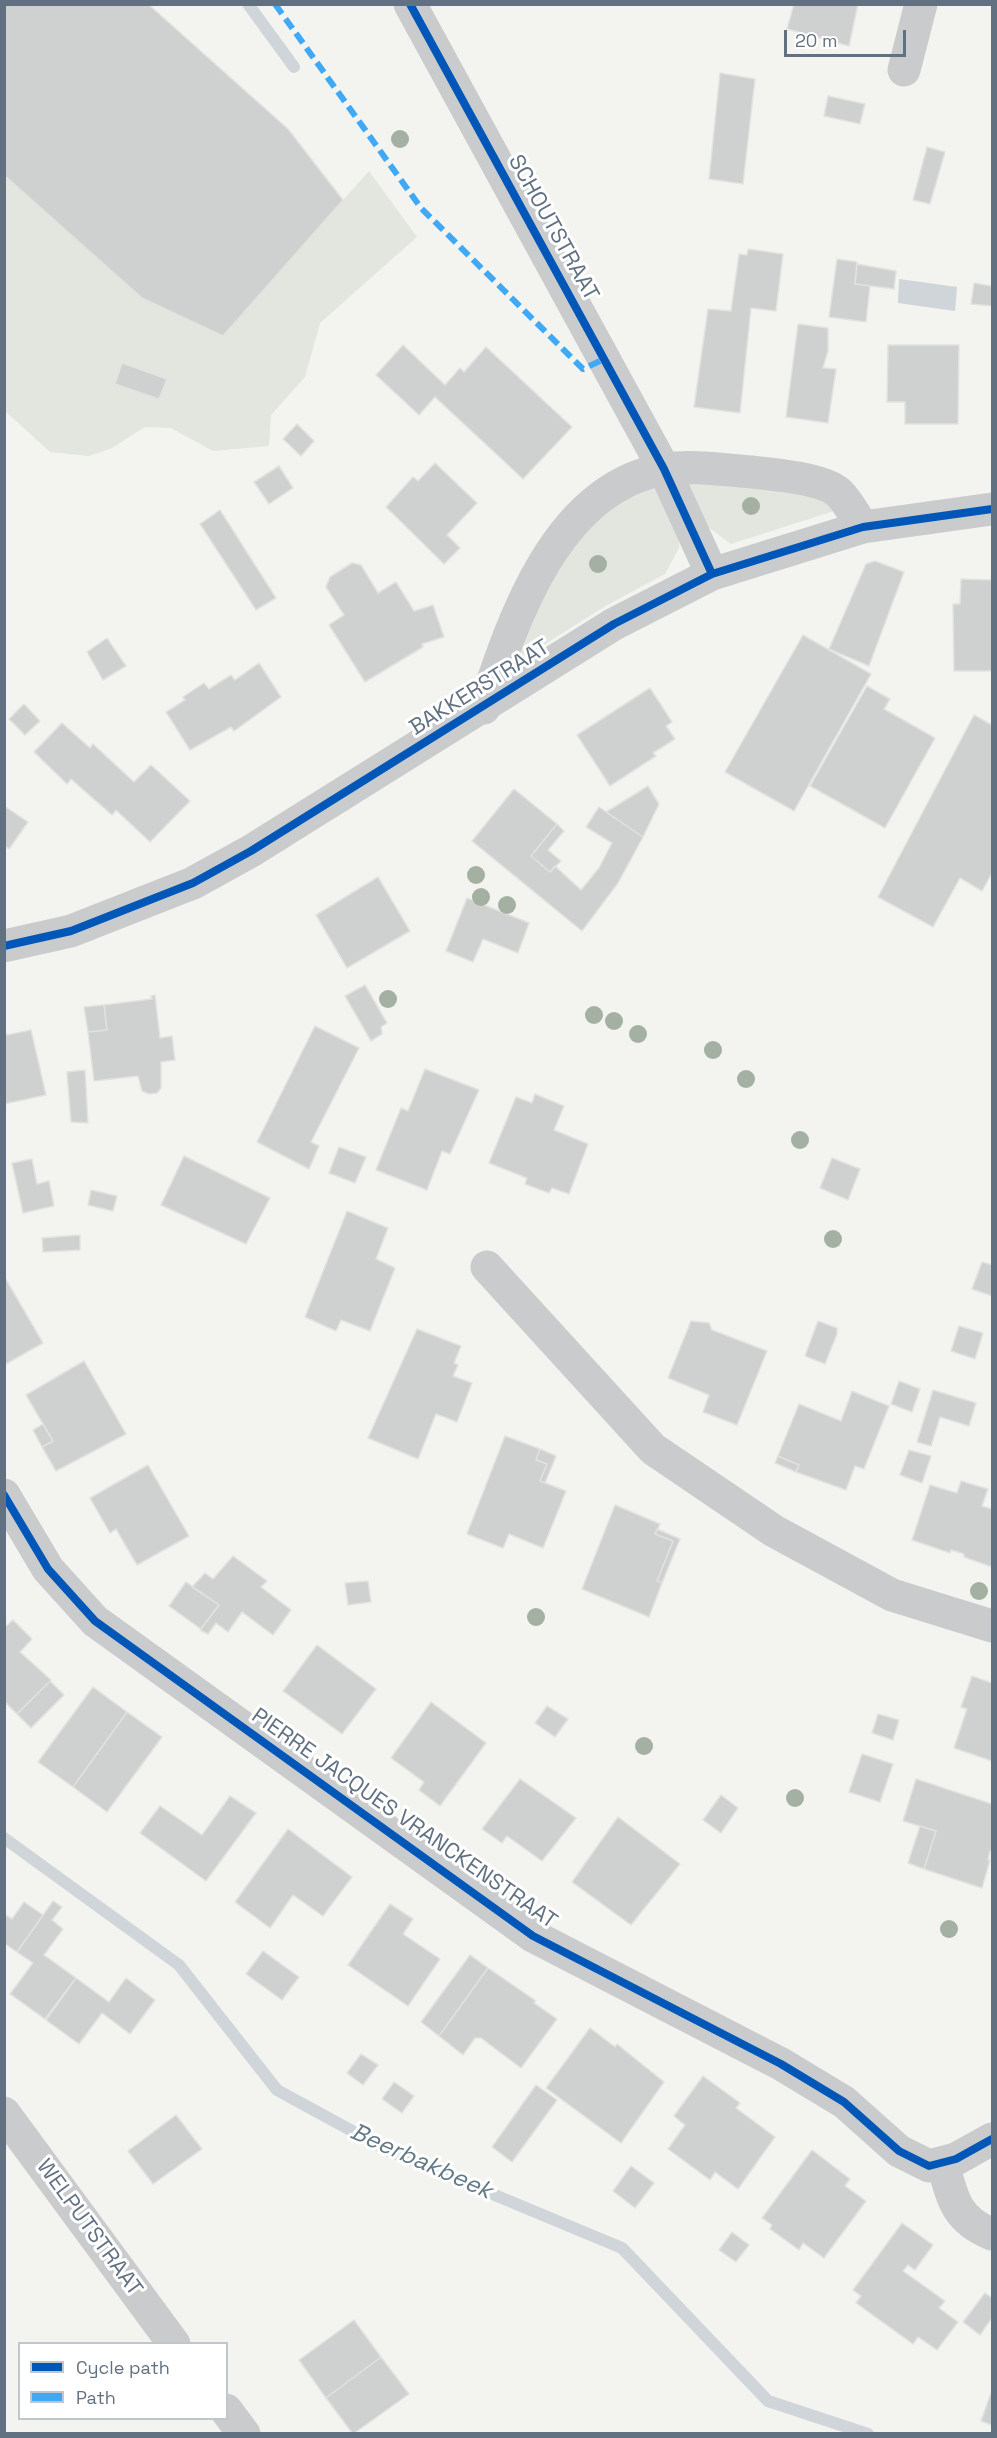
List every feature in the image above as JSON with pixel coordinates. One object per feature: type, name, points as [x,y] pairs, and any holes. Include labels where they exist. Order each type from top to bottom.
[{"type":"street","name":"SCHOUTSTRAAT","points":[[410,4],[664,469],[712,574]]},
{"type":"street","points":[[904,70],[921,4]]},
{"type":"street","name":"BAKKERSTRAAT","points":[[484,708],[507,638],[543,565],[566,531],[592,504],[613,488],[634,478],[664,469],[695,468],[765,473],[827,486],[838,491],[863,527]]},
{"type":"street","name":"BAKKERSTRAAT","points":[[4,946],[71,932],[193,883],[251,851],[484,708],[614,624],[712,574],[863,527],[993,509]]},
{"type":"street","points":[[487,1267],[653,1449],[774,1531],[892,1595],[993,1626]]},
{"type":"street","name":"PIERRE JACQUES VRANCKENSTRAAT","points":[[4,1495],[48,1569],[95,1621],[533,1936],[781,2064],[844,2102],[899,2151],[929,2166],[943,2163]]},
{"type":"street","name":"WELPUTSTRAAT","points":[[4,2113],[173,2342]]},
{"type":"street","points":[[993,2139],[956,2159],[943,2163],[951,2196],[967,2219],[972,2226],[993,2234]]},
{"type":"street","points":[[228,2413],[244,2433]]},
{"type":"shaded area","points":[[369,171],[417,237],[320,323],[305,377],[271,415],[269,446],[213,451],[171,428],[145,427],[112,448],[89,456],[50,452],[5,411],[4,175],[142,298],[222,336]]},
{"type":"shaded area","points":[[899,279],[957,287],[955,311],[898,303]]},
{"type":"shaded area","points":[[686,478],[805,491],[837,510],[731,544],[708,527]]},
{"type":"shaded area","points":[[656,481],[679,538],[679,548],[665,574],[607,605],[518,661],[513,659],[517,643],[588,520]]},
{"type":"building","points":[[4,4],[148,4],[288,129],[343,200],[223,336],[142,298],[4,175]]},
{"type":"building","points":[[794,4],[858,4],[849,46],[787,29]]},
{"type":"building","points":[[720,73],[755,79],[743,184],[709,179]]},
{"type":"building","points":[[828,96],[865,104],[860,124],[824,116]]},
{"type":"building","points":[[927,147],[945,152],[930,204],[913,200]]},
{"type":"building","points":[[748,249],[783,254],[776,311],[751,308],[740,413],[694,407],[708,309],[731,311],[739,254],[747,255]]},
{"type":"building","points":[[837,259],[857,262],[855,284],[870,286],[866,322],[829,317]]},
{"type":"building","points":[[857,264],[896,271],[894,289],[855,284]]},
{"type":"building","points":[[974,283],[992,286],[992,306],[971,304]]},
{"type":"building","points":[[798,324],[828,328],[828,351],[823,368],[836,369],[828,423],[786,417]]},
{"type":"building","points":[[403,345],[445,385],[460,368],[464,372],[486,347],[572,427],[523,479],[435,397],[419,415],[376,375]]},
{"type":"building","points":[[888,345],[959,345],[958,424],[905,424],[905,402],[887,402]]},
{"type":"building","points":[[122,363],[167,379],[159,399],[115,384]]},
{"type":"building","points":[[297,424],[314,441],[301,456],[283,439]]},
{"type":"building","points":[[435,463],[477,503],[447,535],[460,548],[444,564],[386,507],[413,477],[418,481]]},
{"type":"building","points":[[279,466],[293,488],[269,504],[254,482]]},
{"type":"building","points":[[220,510],[276,598],[256,610],[200,524]]},
{"type":"building","points":[[875,561],[904,572],[869,666],[829,649],[866,564]]},
{"type":"building","points":[[352,563],[361,565],[378,593],[396,582],[414,611],[433,605],[444,637],[422,644],[423,647],[365,682],[329,625],[344,615],[326,587],[330,577]]},
{"type":"building","points":[[961,579],[992,580],[992,671],[954,671],[953,604],[960,604]]},
{"type":"building","points":[[803,635],[871,674],[794,811],[725,772]]},
{"type":"building","points":[[107,638],[126,666],[103,680],[87,652]]},
{"type":"building","points":[[259,663],[281,697],[234,731],[231,727],[190,750],[166,712],[185,700],[183,697],[204,683],[209,689],[231,675],[235,680]]},
{"type":"building","points":[[867,686],[890,699],[884,709],[935,738],[885,828],[810,786]]},
{"type":"building","points":[[650,688],[672,722],[666,726],[675,739],[653,753],[656,756],[610,786],[577,735]]},
{"type":"building","points":[[24,704],[40,721],[25,735],[9,719]]},
{"type":"building","points":[[974,715],[992,725],[992,873],[982,891],[960,878],[933,927],[878,897]]},
{"type":"building","points":[[62,723],[90,748],[93,744],[134,782],[151,765],[190,801],[150,842],[116,810],[112,815],[71,779],[67,784],[34,752]]},
{"type":"building","points":[[648,786],[659,804],[643,837],[606,812]]},
{"type":"building","points":[[514,789],[557,824],[531,856],[550,872],[555,866],[581,890],[599,868],[612,843],[586,827],[599,807],[643,837],[618,883],[582,931],[472,841]]},
{"type":"building","points":[[4,806],[28,822],[9,849],[4,845]]},
{"type":"building","points":[[557,824],[564,831],[548,850],[561,861],[550,872],[531,856]]},
{"type":"building","points":[[378,877],[410,931],[347,968],[316,915]]},
{"type":"building","points":[[467,898],[529,923],[518,953],[483,939],[473,962],[446,951]]},
{"type":"building","points":[[365,985],[387,1023],[381,1027],[382,1034],[371,1041],[345,996]]},
{"type":"building","points":[[155,995],[160,1038],[172,1036],[175,1060],[161,1062],[161,1088],[157,1093],[149,1094],[142,1091],[138,1076],[94,1081],[88,1032],[107,1030],[104,1005],[152,999],[151,996]]},
{"type":"building","points":[[104,1005],[107,1030],[88,1032],[84,1007]]},
{"type":"building","points":[[315,1026],[359,1048],[311,1142],[319,1146],[309,1169],[257,1142]]},
{"type":"building","points":[[31,1030],[46,1095],[4,1104],[4,1031],[7,1035]]},
{"type":"building","points":[[425,1069],[479,1090],[450,1154],[442,1151],[427,1190],[376,1170],[401,1108],[408,1111]]},
{"type":"building","points":[[85,1070],[88,1123],[71,1122],[67,1072]]},
{"type":"building","points":[[535,1094],[564,1106],[554,1130],[588,1144],[569,1194],[552,1188],[549,1193],[525,1184],[527,1178],[489,1163],[516,1097],[532,1103]]},
{"type":"building","points":[[339,1147],[366,1157],[355,1183],[329,1173]]},
{"type":"building","points":[[184,1156],[270,1198],[246,1244],[161,1205]]},
{"type":"building","points":[[832,1158],[860,1169],[848,1200],[820,1188]]},
{"type":"building","points":[[32,1159],[37,1184],[49,1181],[54,1206],[23,1213],[12,1163]]},
{"type":"building","points":[[91,1190],[117,1196],[113,1211],[88,1205]]},
{"type":"building","points":[[347,1211],[388,1228],[376,1259],[395,1268],[370,1331],[341,1320],[336,1331],[305,1317]]},
{"type":"building","points":[[80,1235],[80,1250],[43,1252],[42,1238]]},
{"type":"building","points":[[982,1262],[992,1265],[992,1296],[972,1289]]},
{"type":"building","points":[[4,1276],[43,1343],[4,1365]]},
{"type":"building","points":[[691,1321],[709,1323],[712,1330],[767,1351],[737,1425],[703,1412],[709,1395],[668,1378]]},
{"type":"building","points":[[818,1321],[837,1328],[837,1334],[825,1364],[805,1356]]},
{"type":"building","points":[[959,1326],[983,1333],[975,1359],[951,1351]]},
{"type":"building","points":[[417,1329],[461,1346],[454,1363],[458,1365],[453,1376],[472,1383],[457,1422],[436,1414],[418,1459],[368,1438]]},
{"type":"building","points":[[84,1361],[126,1434],[56,1471],[42,1447],[53,1441],[26,1395]]},
{"type":"building","points":[[899,1381],[920,1389],[912,1412],[891,1404]]},
{"type":"building","points":[[933,1390],[976,1403],[969,1426],[940,1417],[931,1446],[917,1442]]},
{"type":"building","points":[[852,1391],[889,1406],[864,1469],[855,1466],[846,1490],[796,1472],[799,1465],[778,1456],[799,1404],[841,1421]]},
{"type":"building","points":[[43,1424],[53,1441],[42,1447],[33,1430]]},
{"type":"building","points":[[505,1436],[540,1449],[536,1460],[547,1464],[540,1481],[566,1491],[543,1548],[509,1534],[503,1548],[467,1534]]},
{"type":"building","points":[[540,1449],[556,1456],[545,1483],[540,1481],[547,1464],[536,1460]]},
{"type":"building","points":[[909,1450],[931,1456],[922,1483],[900,1475]]},
{"type":"building","points":[[778,1456],[799,1465],[796,1472],[775,1463]]},
{"type":"building","points":[[148,1465],[189,1536],[137,1565],[116,1529],[110,1533],[90,1498]]},
{"type":"building","points":[[961,1481],[988,1489],[982,1506],[992,1509],[992,1567],[964,1557],[964,1554],[951,1550],[950,1553],[912,1540],[930,1485],[957,1493]]},
{"type":"building","points":[[615,1505],[660,1524],[655,1534],[673,1541],[657,1581],[662,1583],[649,1617],[582,1589]]},
{"type":"building","points":[[657,1529],[680,1539],[662,1583],[657,1581],[673,1541],[655,1534]]},
{"type":"building","points":[[233,1556],[267,1581],[261,1587],[291,1610],[273,1635],[242,1612],[228,1632],[216,1623],[208,1634],[200,1630],[219,1605],[192,1587],[205,1573],[213,1579]]},
{"type":"building","points":[[368,1581],[371,1602],[348,1605],[345,1583]]},
{"type":"building","points":[[186,1582],[219,1605],[201,1629],[169,1606]]},
{"type":"building","points":[[13,1620],[32,1639],[20,1652],[51,1680],[17,1714],[4,1701],[4,1628]]},
{"type":"building","points":[[317,1645],[376,1689],[342,1734],[283,1691]]},
{"type":"building","points":[[972,1676],[992,1683],[992,1761],[954,1748],[967,1709],[961,1707]]},
{"type":"building","points":[[50,1681],[64,1695],[31,1728],[17,1714]]},
{"type":"building","points":[[93,1687],[127,1712],[73,1787],[38,1762]]},
{"type":"building","points":[[431,1702],[486,1743],[440,1806],[419,1790],[424,1782],[391,1758]]},
{"type":"building","points":[[547,1706],[568,1719],[555,1737],[535,1723]]},
{"type":"building","points":[[127,1712],[162,1737],[107,1812],[73,1787]]},
{"type":"building","points":[[878,1714],[899,1720],[893,1740],[872,1733]]},
{"type":"building","points":[[862,1754],[893,1764],[880,1802],[849,1792]]},
{"type":"building","points":[[520,1779],[576,1818],[542,1861],[507,1836],[502,1843],[482,1829]]},
{"type":"building","points":[[916,1779],[992,1804],[992,1851],[990,1851],[988,1860],[990,1860],[982,1888],[924,1869],[936,1831],[903,1821]]},
{"type":"building","points":[[721,1795],[738,1808],[721,1833],[703,1820]]},
{"type":"building","points":[[230,1796],[256,1813],[206,1881],[140,1833],[160,1806],[202,1835]]},
{"type":"building","points":[[618,1817],[680,1864],[631,1925],[572,1882]]},
{"type":"building","points":[[920,1826],[936,1831],[924,1869],[908,1863]]},
{"type":"building","points":[[288,1829],[352,1877],[323,1916],[293,1895],[270,1928],[235,1902]]},
{"type":"building","points":[[53,1901],[62,1907],[52,1920],[63,1929],[44,1955],[76,1978],[45,2019],[10,1994],[33,1963],[17,1952]]},
{"type":"building","points":[[24,1902],[43,1915],[17,1952],[4,1943],[4,1914],[12,1919]]},
{"type":"building","points":[[390,1904],[413,1919],[403,1934],[440,1959],[408,2006],[348,1965]]},
{"type":"building","points":[[263,1951],[299,1977],[282,2000],[246,1974]]},
{"type":"building","points":[[470,1955],[488,1968],[439,2036],[421,2022]]},
{"type":"building","points":[[488,1968],[536,2001],[534,2003],[557,2019],[521,2068],[481,2038],[475,2038],[463,2055],[439,2036]]},
{"type":"building","points":[[76,1978],[109,2002],[126,1978],[155,2000],[130,2034],[102,2013],[79,2044],[46,2020]]},
{"type":"building","points":[[590,2028],[615,2047],[617,2044],[664,2082],[621,2143],[546,2088]]},
{"type":"building","points":[[361,2054],[378,2065],[363,2085],[347,2073]]},
{"type":"building","points":[[703,2076],[740,2103],[736,2108],[775,2137],[738,2189],[715,2172],[710,2180],[668,2149],[685,2125],[674,2116]]},
{"type":"building","points":[[394,2082],[414,2096],[402,2113],[382,2099]]},
{"type":"building","points":[[536,2085],[557,2100],[512,2162],[492,2147]]},
{"type":"building","points":[[176,2115],[202,2149],[153,2184],[128,2151]]},
{"type":"building","points":[[812,2150],[850,2179],[845,2186],[866,2201],[824,2258],[803,2243],[799,2250],[770,2229],[772,2225],[762,2218]]},
{"type":"building","points":[[631,2166],[654,2183],[635,2208],[613,2191]]},
{"type":"building","points":[[902,2223],[933,2245],[915,2270],[908,2265],[903,2271],[945,2301],[939,2308],[958,2322],[937,2350],[918,2337],[913,2344],[856,2303],[861,2296],[853,2290]]},
{"type":"building","points":[[732,2232],[749,2245],[736,2262],[719,2250]]},
{"type":"building","points":[[985,2293],[992,2298],[992,2318],[980,2335],[963,2322]]},
{"type":"building","points":[[354,2320],[381,2357],[326,2398],[299,2360]]},
{"type":"building","points":[[381,2357],[409,2394],[353,2434],[326,2398]]},
{"type":"building","points":[[992,2394],[992,2425],[981,2421]]},
{"type":"waterway","points":[[248,4],[294,67]]},
{"type":"waterway","name":"Beerbakbeek","points":[[4,1838],[179,1965],[277,2090],[389,2151],[622,2248],[768,2401],[868,2434]]},
{"type":"marked path","points":[[275,4],[421,208],[583,369],[604,359]]},
{"type":"cycle path","points":[[410,4],[664,469],[712,574]]},
{"type":"cycle path","points":[[4,946],[71,931],[193,883],[251,851],[614,624],[712,574],[863,527],[992,509]]},
{"type":"cycle path","points":[[4,1495],[48,1569],[95,1621],[533,1936],[781,2064],[844,2102],[899,2151],[929,2166],[956,2159],[992,2139]]}]
